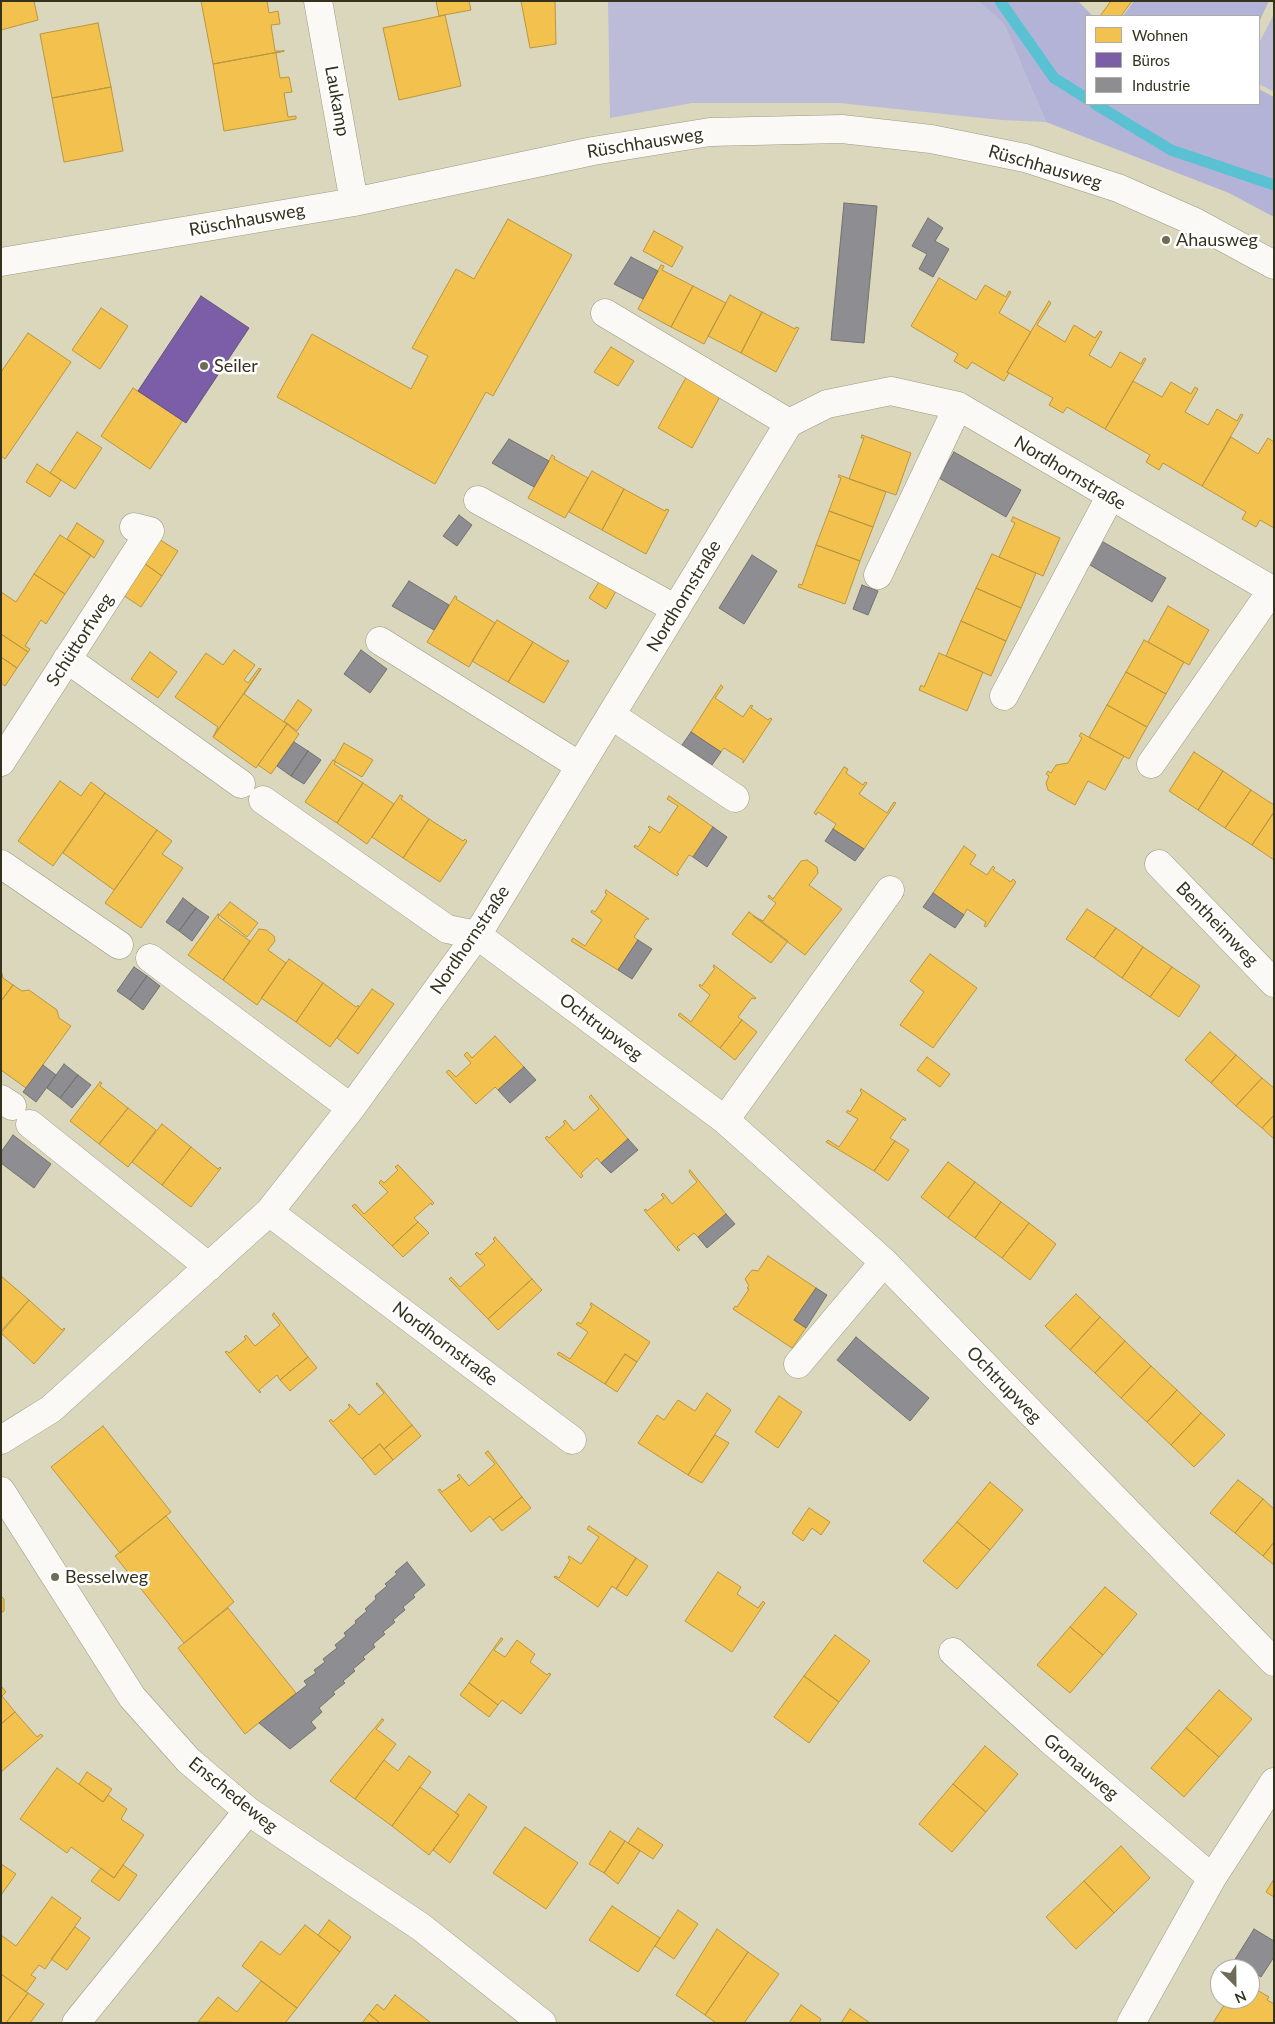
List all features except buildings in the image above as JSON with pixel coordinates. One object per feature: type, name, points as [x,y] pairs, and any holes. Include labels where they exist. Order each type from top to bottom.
[{"type":"street","name":"Laukamp","points":[[318,1],[354,202]]},
{"type":"street","name":"Rüschhausweg","points":[[1,262],[354,202],[593,151],[710,132],[842,130],[931,139],[1025,158],[1118,188],[1195,222],[1274,264]]},
{"type":"street","points":[[605,313],[789,423]]},
{"type":"street","name":"Nordhornstraße","points":[[1,1440],[51,1409],[269,1212],[351,1108],[477,935],[789,423],[827,404],[891,391],[958,406],[1110,497],[1272,590],[1151,764]]},
{"type":"street","points":[[878,575],[958,406]]},
{"type":"street","points":[[1004,696],[1110,497]]},
{"type":"street","points":[[478,500],[676,609]]},
{"type":"street","name":"Schüttorfweg","points":[[1,762],[150,531],[134,527]]},
{"type":"street","points":[[380,641],[580,766]]},
{"type":"street","points":[[67,659],[241,784]]},
{"type":"street","points":[[612,715],[735,798]]},
{"type":"street","points":[[264,800],[447,930],[477,935]]},
{"type":"street","points":[[1,864],[120,945]]},
{"type":"street","name":"Bentheimweg","points":[[1159,864],[1274,983]]},
{"type":"street","points":[[724,1120],[890,890]]},
{"type":"street","name":"Ochtrupweg","points":[[477,935],[724,1120],[884,1262],[1274,1662]]},
{"type":"street","points":[[150,958],[351,1108]]},
{"type":"street","points":[[14,1110],[209,1267]]},
{"type":"street","name":"Nordhornstraße","points":[[269,1212],[572,1442]]},
{"type":"street","points":[[798,1364],[884,1262]]},
{"type":"street","name":"Enschedeweg","points":[[1,1491],[132,1697],[188,1760],[248,1811],[420,1927],[542,2023]]},
{"type":"street","name":"Gronauweg","points":[[953,1652],[1049,1739],[1212,1878]]},
{"type":"street","points":[[1131,2023],[1212,1878],[1274,1782]]},
{"type":"street","points":[[76,2023],[248,1811]]},
{"type":"shaded area","points":[[608,1],[978,1],[1004,24],[1046,122],[1001,120],[839,103],[692,103],[610,118]]},
{"type":"shaded area","points":[[978,1],[1078,1],[1092,15],[1085,15],[1085,105],[1260,105],[1260,90],[1274,97],[1274,217],[1229,193],[1046,122],[1004,24]]},
{"type":"shaded area","points":[[1134,1],[1269,1],[1260,20],[1260,15],[1124,15]]},
{"type":"shaded area","points":[[1274,14],[1274,92],[1260,85],[1260,41]]},
{"type":"waterway","points":[[1000,1],[1054,78],[1085,97]]},
{"type":"waterway","points":[[1097,105],[1171,150],[1274,185]]},
{"type":"place","name":"Ahausweg","points":[[1166,240]]},
{"type":"place","name":"Seiler","points":[[204,366]]},
{"type":"place","name":"Besselweg","points":[[55,1577]]}]
